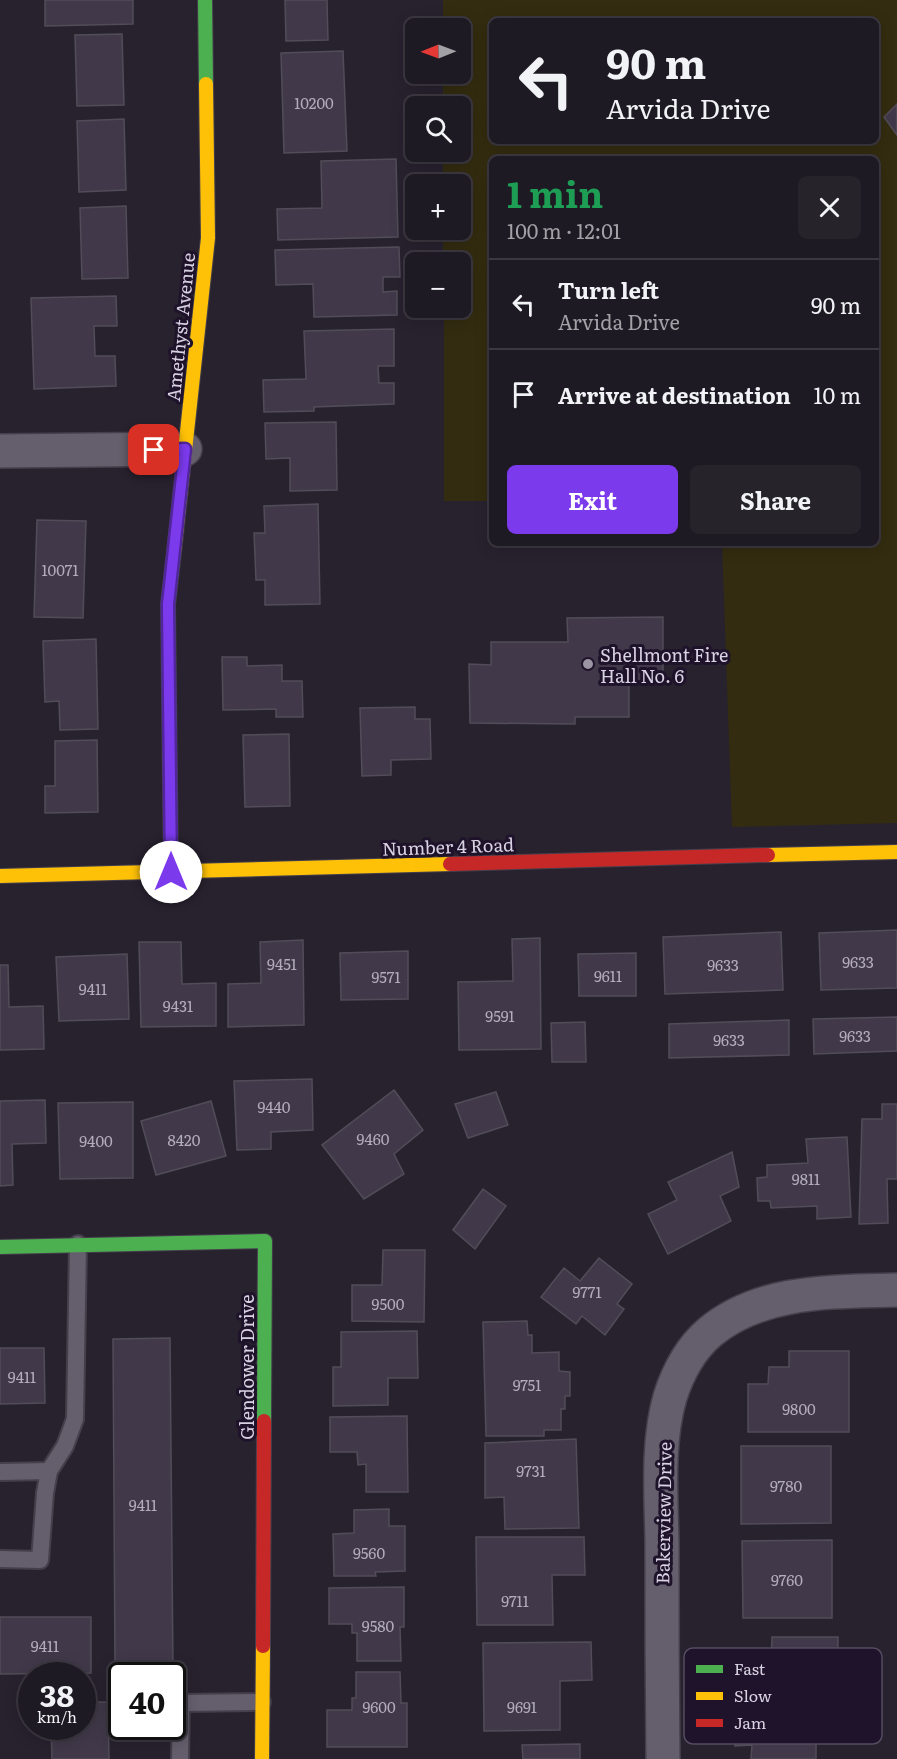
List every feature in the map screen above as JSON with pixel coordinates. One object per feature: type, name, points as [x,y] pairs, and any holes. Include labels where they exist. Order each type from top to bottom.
[{"type":"street","name":"Amethyst Avenue","points":[[171,872],[168,604],[208,238],[205,0]]},
{"type":"street","points":[[0,451],[185,449]]},
{"type":"street","name":"Number 4 Road","points":[[0,876],[897,852]]},
{"type":"street","name":"Glendower Drive","points":[[0,1247],[265,1241],[262,1759]]},
{"type":"street","name":"Bakerview Drive","points":[[663,1759],[661,1461],[669,1399],[676,1378],[686,1359],[711,1331],[752,1309],[778,1299],[804,1294],[897,1290]]},
{"type":"lane","points":[[0,1559],[40,1560],[49,1471],[65,1446],[75,1419],[78,1244]]},
{"type":"lane","points":[[0,1472],[49,1471]]},
{"type":"lane","points":[[180,1759],[181,1703],[262,1702]]},
{"type":"shaded area","points":[[443,0],[897,0],[897,823],[732,827],[722,546],[879,546],[879,156],[489,156],[489,501],[444,501],[444,318],[471,318],[471,252],[443,252],[443,240],[471,240],[471,174],[443,174],[443,162],[471,162],[471,96],[443,96],[443,84],[471,84],[471,18],[443,18]]},
{"type":"building","points":[[45,0],[133,0],[133,24],[45,26]]},
{"type":"building","points":[[285,0],[327,0],[328,40],[286,41]]},
{"type":"building","points":[[122,34],[124,105],[77,106],[75,35]]},
{"type":"building","points":[[343,51],[347,151],[284,153],[281,53]]},
{"type":"building","points":[[897,104],[897,135],[884,117]]},
{"type":"building","points":[[124,119],[126,190],[79,192],[77,121]]},
{"type":"building","points":[[396,159],[398,237],[278,240],[277,209],[322,208],[321,161]]},
{"type":"building","points":[[126,206],[128,278],[82,279],[80,208]]},
{"type":"building","points":[[399,247],[400,277],[383,277],[383,292],[397,291],[397,315],[314,317],[313,284],[276,285],[275,250]]},
{"type":"building","points":[[116,296],[117,326],[94,326],[95,356],[115,356],[116,386],[34,389],[31,298]]},
{"type":"building","points":[[394,329],[394,366],[378,366],[379,383],[394,383],[394,404],[314,407],[314,411],[264,412],[263,380],[306,379],[304,331]]},
{"type":"building","points":[[336,422],[337,490],[290,491],[290,458],[266,459],[265,423]]},
{"type":"building","points":[[318,504],[320,604],[265,605],[265,580],[256,580],[254,533],[265,533],[264,506]]},
{"type":"building","points":[[37,520],[86,521],[83,618],[34,617]]},
{"type":"building","points":[[663,617],[663,684],[629,684],[629,717],[575,717],[575,724],[470,723],[469,664],[491,665],[491,642],[568,642],[567,618]]},
{"type":"building","points":[[96,639],[98,729],[60,730],[59,701],[45,702],[43,641]]},
{"type":"building","points":[[222,657],[247,657],[247,666],[282,665],[282,681],[302,681],[303,717],[276,717],[276,709],[223,710]]},
{"type":"building","points":[[415,707],[415,719],[430,719],[431,759],[391,760],[391,775],[362,776],[360,708]]},
{"type":"building","points":[[289,734],[290,806],[245,807],[243,735]]},
{"type":"building","points":[[97,740],[98,812],[45,813],[45,786],[55,786],[55,741]]},
{"type":"building","points":[[897,930],[897,988],[821,990],[819,933]]},
{"type":"building","points":[[781,932],[783,990],[665,994],[663,937]]},
{"type":"building","points":[[540,938],[541,1049],[459,1050],[458,982],[513,981],[512,939]]},
{"type":"building","points":[[303,940],[304,1025],[228,1027],[228,984],[261,983],[260,942]]},
{"type":"building","points":[[139,942],[181,942],[182,984],[216,983],[216,1026],[141,1027]]},
{"type":"building","points":[[408,951],[408,999],[341,1000],[340,953]]},
{"type":"building","points":[[636,953],[636,996],[579,996],[578,954]]},
{"type":"building","points":[[127,954],[129,1019],[59,1021],[56,957]]},
{"type":"building","points":[[0,965],[8,965],[9,1007],[43,1006],[44,1049],[0,1050]]},
{"type":"building","points":[[897,1017],[897,1051],[814,1054],[813,1019]]},
{"type":"building","points":[[789,1020],[789,1055],[669,1058],[669,1024]]},
{"type":"building","points":[[585,1022],[586,1062],[552,1062],[551,1023]]},
{"type":"building","points":[[312,1079],[313,1130],[271,1132],[271,1149],[237,1150],[234,1081]]},
{"type":"building","points":[[394,1090],[423,1130],[394,1154],[404,1174],[364,1199],[322,1145]]},
{"type":"building","points":[[496,1092],[508,1125],[468,1138],[455,1104]]},
{"type":"building","points":[[45,1100],[46,1143],[12,1144],[13,1185],[0,1186],[0,1101]]},
{"type":"building","points":[[211,1101],[226,1156],[156,1175],[141,1121]]},
{"type":"building","points":[[133,1102],[133,1178],[60,1179],[58,1103]]},
{"type":"building","points":[[882,1104],[897,1104],[897,1179],[887,1179],[888,1223],[859,1224],[862,1119],[882,1119]]},
{"type":"building","points":[[847,1137],[851,1217],[817,1219],[817,1206],[771,1208],[770,1201],[758,1201],[757,1178],[767,1177],[767,1165],[808,1163],[806,1139]]},
{"type":"building","points":[[732,1152],[739,1187],[720,1196],[731,1221],[668,1254],[648,1214],[677,1200],[668,1182]]},
{"type":"building","points":[[483,1189],[506,1206],[475,1249],[453,1230]]},
{"type":"building","points":[[383,1250],[425,1250],[424,1322],[352,1321],[352,1285],[382,1285]]},
{"type":"building","points":[[599,1258],[632,1284],[617,1304],[624,1309],[605,1335],[582,1316],[576,1324],[541,1297],[564,1268],[580,1281]]},
{"type":"building","points":[[527,1321],[528,1335],[532,1335],[532,1353],[559,1352],[559,1371],[570,1372],[570,1396],[565,1396],[565,1409],[561,1409],[561,1430],[544,1430],[544,1436],[486,1436],[483,1322]]},
{"type":"building","points":[[417,1331],[418,1378],[388,1378],[388,1405],[333,1406],[333,1367],[341,1367],[341,1332]]},
{"type":"building","points":[[170,1338],[173,1662],[115,1662],[113,1339]]},
{"type":"building","points":[[0,1348],[44,1348],[45,1403],[0,1404]]},
{"type":"building","points":[[789,1351],[849,1351],[849,1432],[748,1432],[748,1384],[768,1384],[769,1367],[789,1367]]},
{"type":"building","points":[[407,1416],[408,1492],[366,1492],[366,1464],[358,1465],[357,1452],[330,1452],[330,1417]]},
{"type":"building","points":[[576,1439],[579,1528],[505,1529],[504,1497],[485,1498],[485,1443]]},
{"type":"building","points":[[741,1446],[831,1446],[831,1523],[741,1524]]},
{"type":"building","points":[[389,1509],[389,1526],[405,1526],[405,1571],[375,1572],[376,1576],[334,1576],[333,1534],[354,1533],[354,1510]]},
{"type":"building","points":[[476,1537],[584,1537],[585,1575],[552,1575],[553,1625],[477,1625]]},
{"type":"building","points":[[832,1540],[832,1618],[743,1618],[742,1541]]},
{"type":"building","points":[[404,1587],[404,1627],[400,1627],[401,1661],[357,1661],[357,1633],[352,1633],[352,1624],[329,1624],[329,1588]]},
{"type":"building","points":[[0,1617],[91,1617],[91,1662],[18,1662],[18,1674],[0,1674]]},
{"type":"building","points":[[772,1637],[838,1637],[838,1648],[772,1648]]},
{"type":"building","points":[[591,1642],[592,1680],[560,1681],[560,1730],[484,1731],[483,1643]]},
{"type":"building","points":[[356,1672],[400,1672],[401,1703],[407,1703],[407,1747],[327,1747],[327,1710],[352,1710],[352,1698],[356,1698]]},
{"type":"building","points":[[96,1702],[108,1702],[109,1759],[52,1759],[51,1740],[96,1740]]},
{"type":"building","points":[[580,1744],[580,1759],[523,1759],[522,1745]]},
{"type":"building","points":[[735,1744],[816,1744],[816,1759],[751,1759],[752,1745],[735,1746]]},
{"type":"traffic: fast","points":[[205,0],[206,84]]},
{"type":"traffic: fast","points":[[171,872],[168,604],[174,552]]},
{"type":"traffic: fast","points":[[0,1247],[265,1241],[264,1421]]},
{"type":"traffic: slow","points":[[174,552],[208,238],[206,84]]},
{"type":"traffic: slow","points":[[768,855],[897,852]]},
{"type":"traffic: slow","points":[[0,876],[450,864]]},
{"type":"traffic: slow","points":[[262,1759],[263,1646]]},
{"type":"traffic: jam","points":[[450,864],[768,855]]},
{"type":"traffic: jam","points":[[263,1646],[264,1421]]},
{"type":"place","name":"Shellmont Fire Hall No. 6","points":[[588,664]]},
{"type":"route","points":[[154,450],[185,449],[168,604],[171,872]]}]
